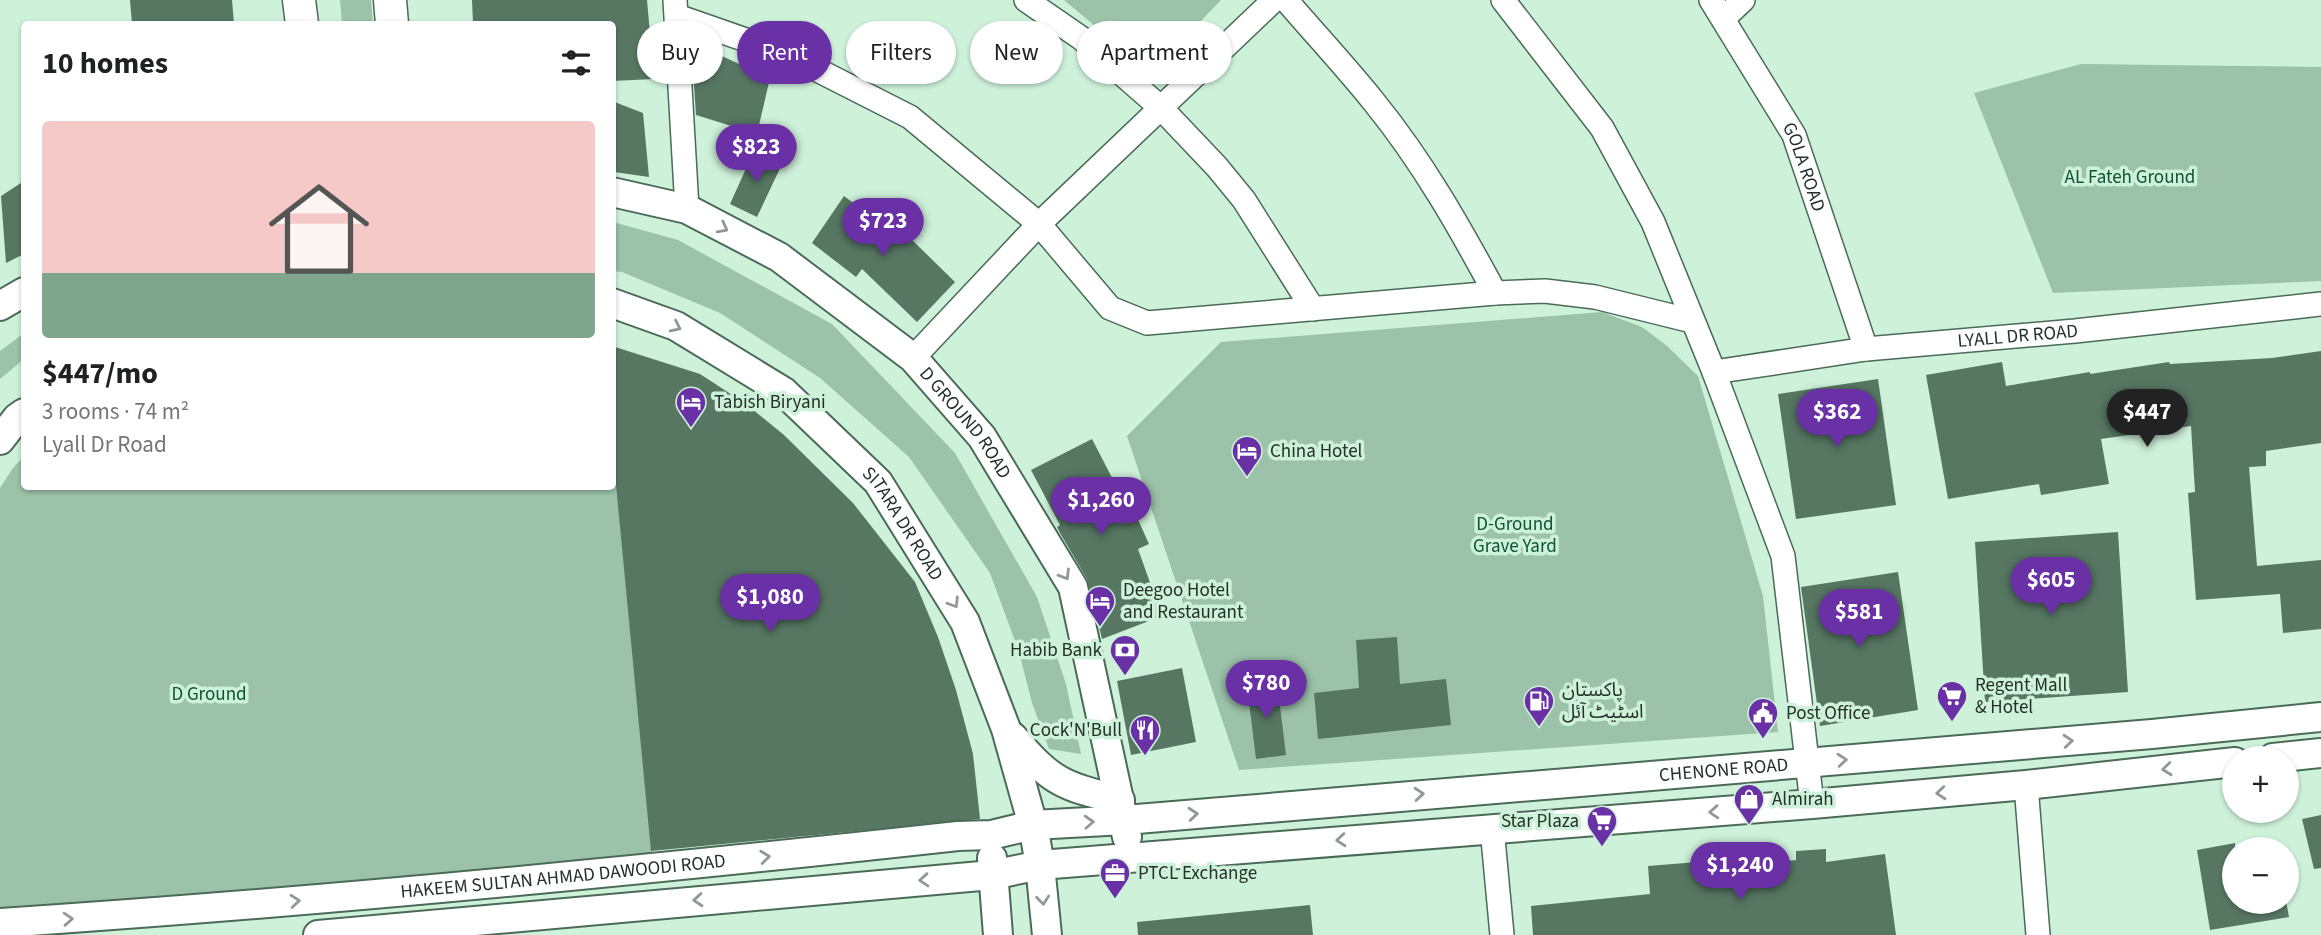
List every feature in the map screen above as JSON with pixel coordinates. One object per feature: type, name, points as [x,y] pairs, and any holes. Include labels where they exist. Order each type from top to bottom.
[{"type":"main road","points":[[299,0],[302,21]]},
{"type":"main road","points":[[390,0],[392,21]]},
{"type":"street","points":[[1026,0],[1080,38],[1161,108],[1217,167],[1244,200],[1313,309]]},
{"type":"street","points":[[913,358],[1039,224],[1274,0]]},
{"type":"street","points":[[1286,0],[1374,102],[1417,160],[1454,217],[1495,293]]},
{"type":"street","points":[[1503,0],[1602,128],[1653,222],[1714,372],[1783,556],[1812,804]]},
{"type":"street","points":[[1717,9],[1743,0]]},
{"type":"street","points":[[687,209],[676,8],[786,54],[910,117],[1039,224],[1110,308],[1147,323],[1545,291],[1595,297],[1692,321]]},
{"type":"street","name":"GOLA ROAD","points":[[1717,9],[1794,135],[1866,349]]},
{"type":"street","name":"D GROUND ROAD","points":[[616,193],[687,209],[779,257],[913,358],[982,437],[1073,587],[1123,810],[1130,857]]},
{"type":"street","points":[[0,306],[21,294]]},
{"type":"street","name":"LYALL DR ROAD","points":[[1714,372],[1866,349],[2075,331],[2321,303]]},
{"type":"street","name":"SITARA DR ROAD","points":[[616,304],[676,326],[784,392],[878,482],[965,622],[1006,729],[1033,825],[1040,865],[1046,935]]},
{"type":"street","points":[[0,440],[21,416]]},
{"type":"street","name":"CHENONE ROAD","points":[[1123,810],[1808,763],[2321,717]]},
{"type":"street","points":[[1006,729],[1036,764],[1055,779],[1123,810]]},
{"type":"street","points":[[2299,755],[2321,752]]},
{"type":"street","name":"CHENONE ROAD","points":[[1040,865],[1812,804],[2026,785],[2222,763]]},
{"type":"street","points":[[2026,785],[2038,935]]},
{"type":"street","name":"HAKEEM SULTAN AHMAD DAWOODI ROAD","points":[[0,923],[165,912],[617,873],[958,836],[990,835],[1123,810]]},
{"type":"street","points":[[1492,828],[1502,935]]},
{"type":"street","points":[[990,835],[998,935]]},
{"type":"street","name":"HAKEEM SULTAN AHMAD DAWOODI ROAD","points":[[318,935],[465,928],[992,875],[1040,865]]},
{"type":"green space","points":[[340,0],[371,0],[373,21],[342,21]]},
{"type":"green space","points":[[1064,0],[1221,0],[1201,21],[1089,21]]},
{"type":"green space","name":"AL Fateh Ground","points":[[2081,64],[2321,67],[2321,281],[2053,293],[1974,93]]},
{"type":"green space","points":[[616,223],[678,240],[832,324],[955,453],[1037,597],[1066,684],[1081,754],[1049,749],[1032,703],[1019,652],[990,573],[909,457],[820,378],[720,313],[616,271]]},
{"type":"green space","name":"D-Ground Grave Yard","points":[[1602,312],[1642,327],[1667,346],[1698,376],[1763,596],[1778,732],[1239,770],[1127,436],[1221,342]]},
{"type":"green space","points":[[21,335],[21,362],[0,379],[0,351]]},
{"type":"green space","name":"D Ground","points":[[21,459],[21,490],[616,490],[616,475],[653,865],[0,915],[0,488]]},
{"type":"building","points":[[130,0],[232,0],[234,21],[132,21]]},
{"type":"building","points":[[472,0],[647,0],[649,21],[637,21],[637,80],[616,81],[616,21],[473,21]]},
{"type":"building","points":[[723,57],[737,63],[737,84],[769,84],[757,134],[696,115],[694,84],[723,84]]},
{"type":"building","points":[[616,103],[643,113],[649,177],[616,172]]},
{"type":"building","points":[[754,151],[782,164],[757,217],[730,204]]},
{"type":"building","points":[[21,183],[21,256],[6,263],[1,196]]},
{"type":"building","points":[[844,196],[903,240],[907,235],[955,282],[917,322],[862,269],[856,277],[812,243]]},
{"type":"building","points":[[616,347],[700,374],[746,404],[784,435],[853,503],[915,582],[956,690],[973,754],[980,819],[651,851],[616,485]]},
{"type":"building","points":[[2321,351],[2321,443],[2266,451],[2266,466],[2249,467],[2257,566],[2321,560],[2321,629],[2283,633],[2280,594],[2196,600],[2188,493],[2195,492],[2191,426],[2101,439],[2109,484],[2041,495],[2039,484],[1948,499],[1926,375],[2002,362],[2006,386],[2169,362],[2272,358]]},
{"type":"building","points":[[1878,379],[1896,505],[1796,519],[1778,394]]},
{"type":"building","points":[[1092,439],[1122,497],[1127,495],[1149,544],[1138,549],[1162,616],[1102,639],[1087,579],[1060,533],[1057,527],[1060,525],[1031,470]]},
{"type":"building","points":[[2118,532],[2128,692],[1985,702],[1975,542]]},
{"type":"building","points":[[1898,572],[1918,710],[1820,726],[1801,587]]},
{"type":"building","points":[[1397,637],[1400,684],[1446,679],[1451,725],[1318,739],[1314,693],[1359,688],[1356,640]]},
{"type":"building","points":[[1182,668],[1196,742],[1131,755],[1117,681]]},
{"type":"building","points":[[1277,682],[1286,755],[1256,759],[1247,685]]},
{"type":"building","points":[[2321,815],[2321,868],[2314,869],[2302,819]]},
{"type":"building","points":[[2222,845],[2222,914],[2288,914],[2289,917],[2210,930],[2197,850]]},
{"type":"building","points":[[1826,849],[1826,862],[1885,854],[1896,935],[1533,935],[1531,906],[1650,894],[1648,866],[1710,861],[1711,870],[1796,860],[1796,851]]},
{"type":"building","points":[[1310,905],[1313,935],[1138,935],[1137,922]]},
{"type":"place","name":"Tabish Biryani","points":[[691,429]]},
{"type":"place","name":"China Hotel","points":[[1247,478]]},
{"type":"place","name":"Deegoo Hotel and Restaurant","points":[[1100,628]]},
{"type":"place","name":"Habib Bank","points":[[1125,677]]},
{"type":"place","name":"Regent Mall & Hotel","points":[[1952,723]]},
{"type":"place","name":"پاکستان اسٹیٹ آئل","points":[[1539,728]]},
{"type":"place","name":"Post Office","points":[[1763,740]]},
{"type":"place","name":"Cock'N'Bull","points":[[1145,757]]},
{"type":"place","name":"Almirah","points":[[1749,826]]},
{"type":"place","name":"Star Plaza","points":[[1602,848]]},
{"type":"place","name":"PTCL Exchange","points":[[1115,900]]}]
